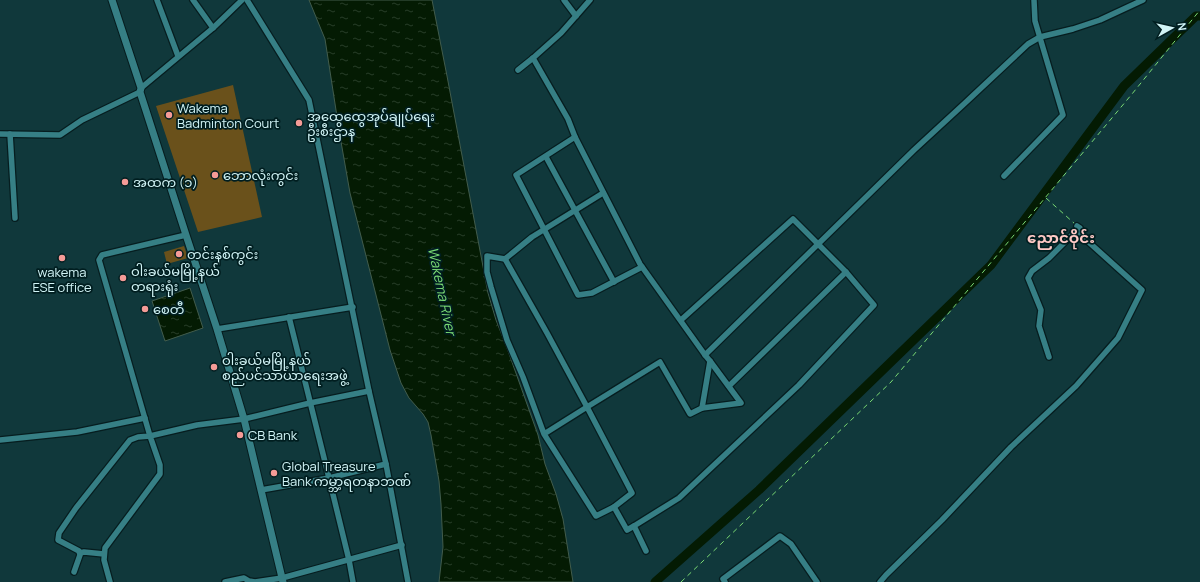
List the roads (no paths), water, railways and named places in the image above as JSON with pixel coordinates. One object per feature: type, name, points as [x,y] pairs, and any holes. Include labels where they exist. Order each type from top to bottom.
[{"type":"street","points":[[112,0],[217,329],[244,419],[282,580]]},
{"type":"street","points":[[157,0],[178,56]]},
{"type":"street","points":[[193,0],[213,28]]},
{"type":"street","points":[[0,134],[60,135],[82,120],[140,90],[178,56],[213,28],[242,0]]},
{"type":"street","points":[[247,0],[309,100],[353,307],[369,392],[386,464],[408,582]]},
{"type":"street","points":[[564,0],[576,16]]},
{"type":"street","points":[[518,70],[561,33],[590,0]]},
{"type":"street","points":[[1004,176],[1063,115],[1035,21],[1034,0]]},
{"type":"street","points":[[705,356],[914,150],[1028,44],[1040,37],[1100,20],[1143,0]]},
{"type":"street","points":[[533,58],[568,119],[575,137],[642,267],[681,320],[705,356],[741,403],[702,408],[690,414],[660,362],[544,434]]},
{"type":"street","points":[[10,134],[15,218]]},
{"type":"street","points":[[575,137],[516,175],[578,295],[592,293],[642,267]]},
{"type":"street","points":[[546,157],[614,282]]},
{"type":"street","points":[[505,259],[547,333],[632,493],[614,507],[596,516],[544,434],[507,340],[487,272],[487,256],[505,259],[532,237],[603,193]]},
{"type":"street","points":[[614,507],[627,530],[679,498],[799,384],[874,305],[846,272],[793,219],[681,320]]},
{"type":"street","points":[[880,582],[942,520],[1011,447],[1076,386],[1118,338],[1142,290],[1077,228],[1049,258],[1032,272],[1028,278],[1041,310],[1039,326],[1049,357]]},
{"type":"street","points":[[110,582],[104,554],[105,548],[160,474],[160,465],[150,436],[99,260],[102,255],[186,235]]},
{"type":"street","points":[[729,386],[846,272]]},
{"type":"street","points":[[217,329],[353,307]]},
{"type":"street","points":[[289,317],[349,560],[353,582]]},
{"type":"street","points":[[702,408],[710,361]]},
{"type":"street","points":[[80,553],[79,550],[58,540],[58,533],[130,440],[196,425],[244,419],[310,403],[369,392]]},
{"type":"street","points":[[0,440],[77,432],[145,418]]},
{"type":"street","points":[[261,490],[329,478],[386,464]]},
{"type":"street","points":[[634,526],[646,551]]},
{"type":"street","points":[[725,582],[723,579],[780,536],[791,544],[817,582]]},
{"type":"street","points":[[225,582],[244,578],[255,582],[282,580],[402,545]]},
{"type":"street","points":[[80,553],[104,554]]},
{"type":"street","points":[[74,572],[80,553]]},
{"type":"water","name":"Wakema River","points":[[309,0],[432,0],[488,293],[496,320],[538,435],[545,464],[556,494],[563,519],[573,582],[439,582],[443,547],[441,504],[439,481],[431,435],[428,422],[409,398],[401,383],[390,350],[350,193],[325,39]]},
{"type":"water","points":[[190,288],[203,328],[165,341],[152,301]]},
{"type":"waterway","points":[[655,582],[759,490],[991,265],[1124,86],[1196,16],[1200,16]]},
{"type":"place","name":"Wakema Badminton Court","points":[[169,115]]},
{"type":"place","name":"အထွေထွေအုပ်ချုပ်ရေး ဦးစီးဌာန","points":[[299,123]]},
{"type":"place","name":"ဘောလုံးကွင်း","points":[[215,175]]},
{"type":"place","name":"အထက (၁)","points":[[125,182]]},
{"type":"place","name":"တင်းနစ်ကွင်း","points":[[179,254]]},
{"type":"place","name":"wakema ESE office","points":[[62,258]]},
{"type":"place","name":"ဝါးခယ်မမြို့နယ် တရားရုံး","points":[[123,278]]},
{"type":"place","name":"စေတီ","points":[[145,309]]},
{"type":"place","name":"ဝါးခယ်မမြို့နယ် စည်ပင်သာယာရေးအဖွဲ့","points":[[214,367]]},
{"type":"place","name":"CB Bank","points":[[240,435]]},
{"type":"place","name":"Global Treasure Bank ကမ္ဘာ့ရတနာဘဏ်","points":[[274,473]]},
{"type":"district","name":"ညောင်ဝိုင်း","points":[[1061,238]]}]
